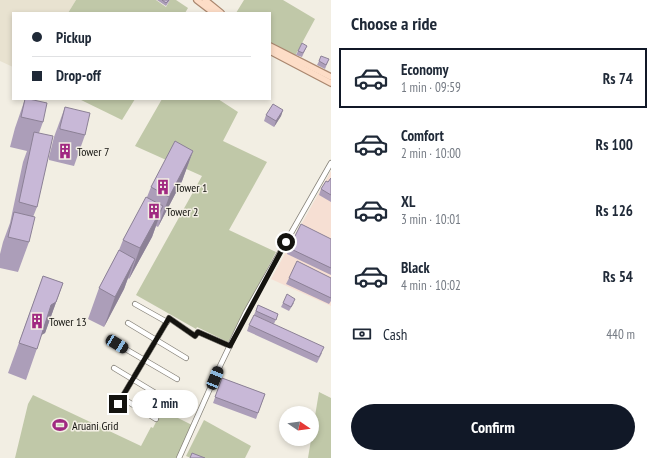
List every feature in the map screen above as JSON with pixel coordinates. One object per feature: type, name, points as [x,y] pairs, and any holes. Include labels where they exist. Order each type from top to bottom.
[{"type":"main road","points":[[197,0],[213,12]]},
{"type":"main road","points":[[205,0],[220,12]]},
{"type":"main road","points":[[271,47],[331,77]]},
{"type":"main road","points":[[271,52],[331,82]]},
{"type":"street","points":[[180,458],[230,346],[268,272],[331,163]]},
{"type":"street","points":[[135,304],[167,322]]},
{"type":"street","points":[[118,404],[169,318],[195,336],[198,332],[230,346]]},
{"type":"street","points":[[128,323],[186,358]]},
{"type":"street","points":[[117,344],[176,379]]},
{"type":"street","points":[[114,368],[167,400]]},
{"type":"street","points":[[122,398],[156,419]]},
{"type":"shaded area","points":[[0,0],[76,0],[69,12],[12,12],[12,67],[0,61]]},
{"type":"shaded area","points":[[331,171],[331,306],[271,279]]},
{"type":"green space","points":[[76,0],[156,0],[166,7],[170,0],[176,0],[188,8],[186,12],[69,12]]},
{"type":"green space","points":[[244,0],[283,0],[315,19],[295,56],[271,43],[271,12],[237,12]]},
{"type":"green space","points":[[81,100],[134,100],[122,120]]},
{"type":"green space","points":[[161,100],[220,100],[238,112],[223,141],[267,162],[229,230],[276,252],[228,342],[197,327],[196,329],[136,295],[202,176],[135,146]]},
{"type":"green space","points":[[319,392],[331,398],[331,458],[308,458],[310,446],[319,446],[319,406],[317,406]]},
{"type":"green space","name":"Aruani Grid","points":[[33,395],[141,446],[151,427],[153,428],[162,410],[192,425],[178,458],[15,458],[28,404]]},
{"type":"green space","points":[[204,420],[251,446],[245,458],[191,458],[186,456]]},
{"type":"building","points":[[162,0],[169,0],[166,3]]},
{"type":"building","points":[[302,43],[307,46],[303,53],[298,51]]},
{"type":"building","points":[[321,56],[329,59],[326,65],[319,61]]},
{"type":"building","points":[[25,100],[47,103],[43,122],[21,117]]},
{"type":"building","points":[[273,104],[283,110],[276,121],[266,115]]},
{"type":"building","points":[[65,107],[90,113],[85,135],[60,129]]},
{"type":"building","points":[[34,132],[53,136],[37,207],[19,202]]},
{"type":"building","points":[[175,141],[193,151],[169,197],[151,187]]},
{"type":"building","points":[[331,178],[331,195],[321,189],[326,181],[328,182]]},
{"type":"building","points":[[146,197],[163,206],[140,248],[123,240]]},
{"type":"building","points":[[14,212],[35,217],[29,242],[8,237]]},
{"type":"building","points":[[301,224],[331,239],[331,268],[289,248]]},
{"type":"building","points":[[119,250],[135,259],[115,297],[99,288]]},
{"type":"building","points":[[297,261],[331,278],[331,298],[289,278]]},
{"type":"building","points":[[43,276],[63,283],[56,302],[51,305],[37,349],[19,343]]},
{"type":"building","points":[[287,294],[295,299],[291,307],[283,303]]},
{"type":"building","points":[[258,305],[278,314],[276,320],[256,311]]},
{"type":"building","points":[[254,315],[324,347],[319,357],[249,325]]},
{"type":"building","points":[[222,378],[265,394],[258,413],[215,397]]},
{"type":"building","points":[[173,394],[181,398],[176,407],[166,402]]},
{"type":"building","points":[[192,453],[205,458],[190,458]]},
{"type":"place","name":"Tower 7","points":[[65,151]]},
{"type":"place","name":"Tower 1","points":[[163,187]]},
{"type":"place","name":"Tower 2","points":[[154,211]]},
{"type":"place","name":"Tower 13","points":[[37,321]]},
{"type":"place","name":"Aruani Grid","points":[[60,425]]},
{"type":"route","points":[[118,404],[169,318],[195,336],[198,332],[230,346],[246,312],[286,242]]}]
